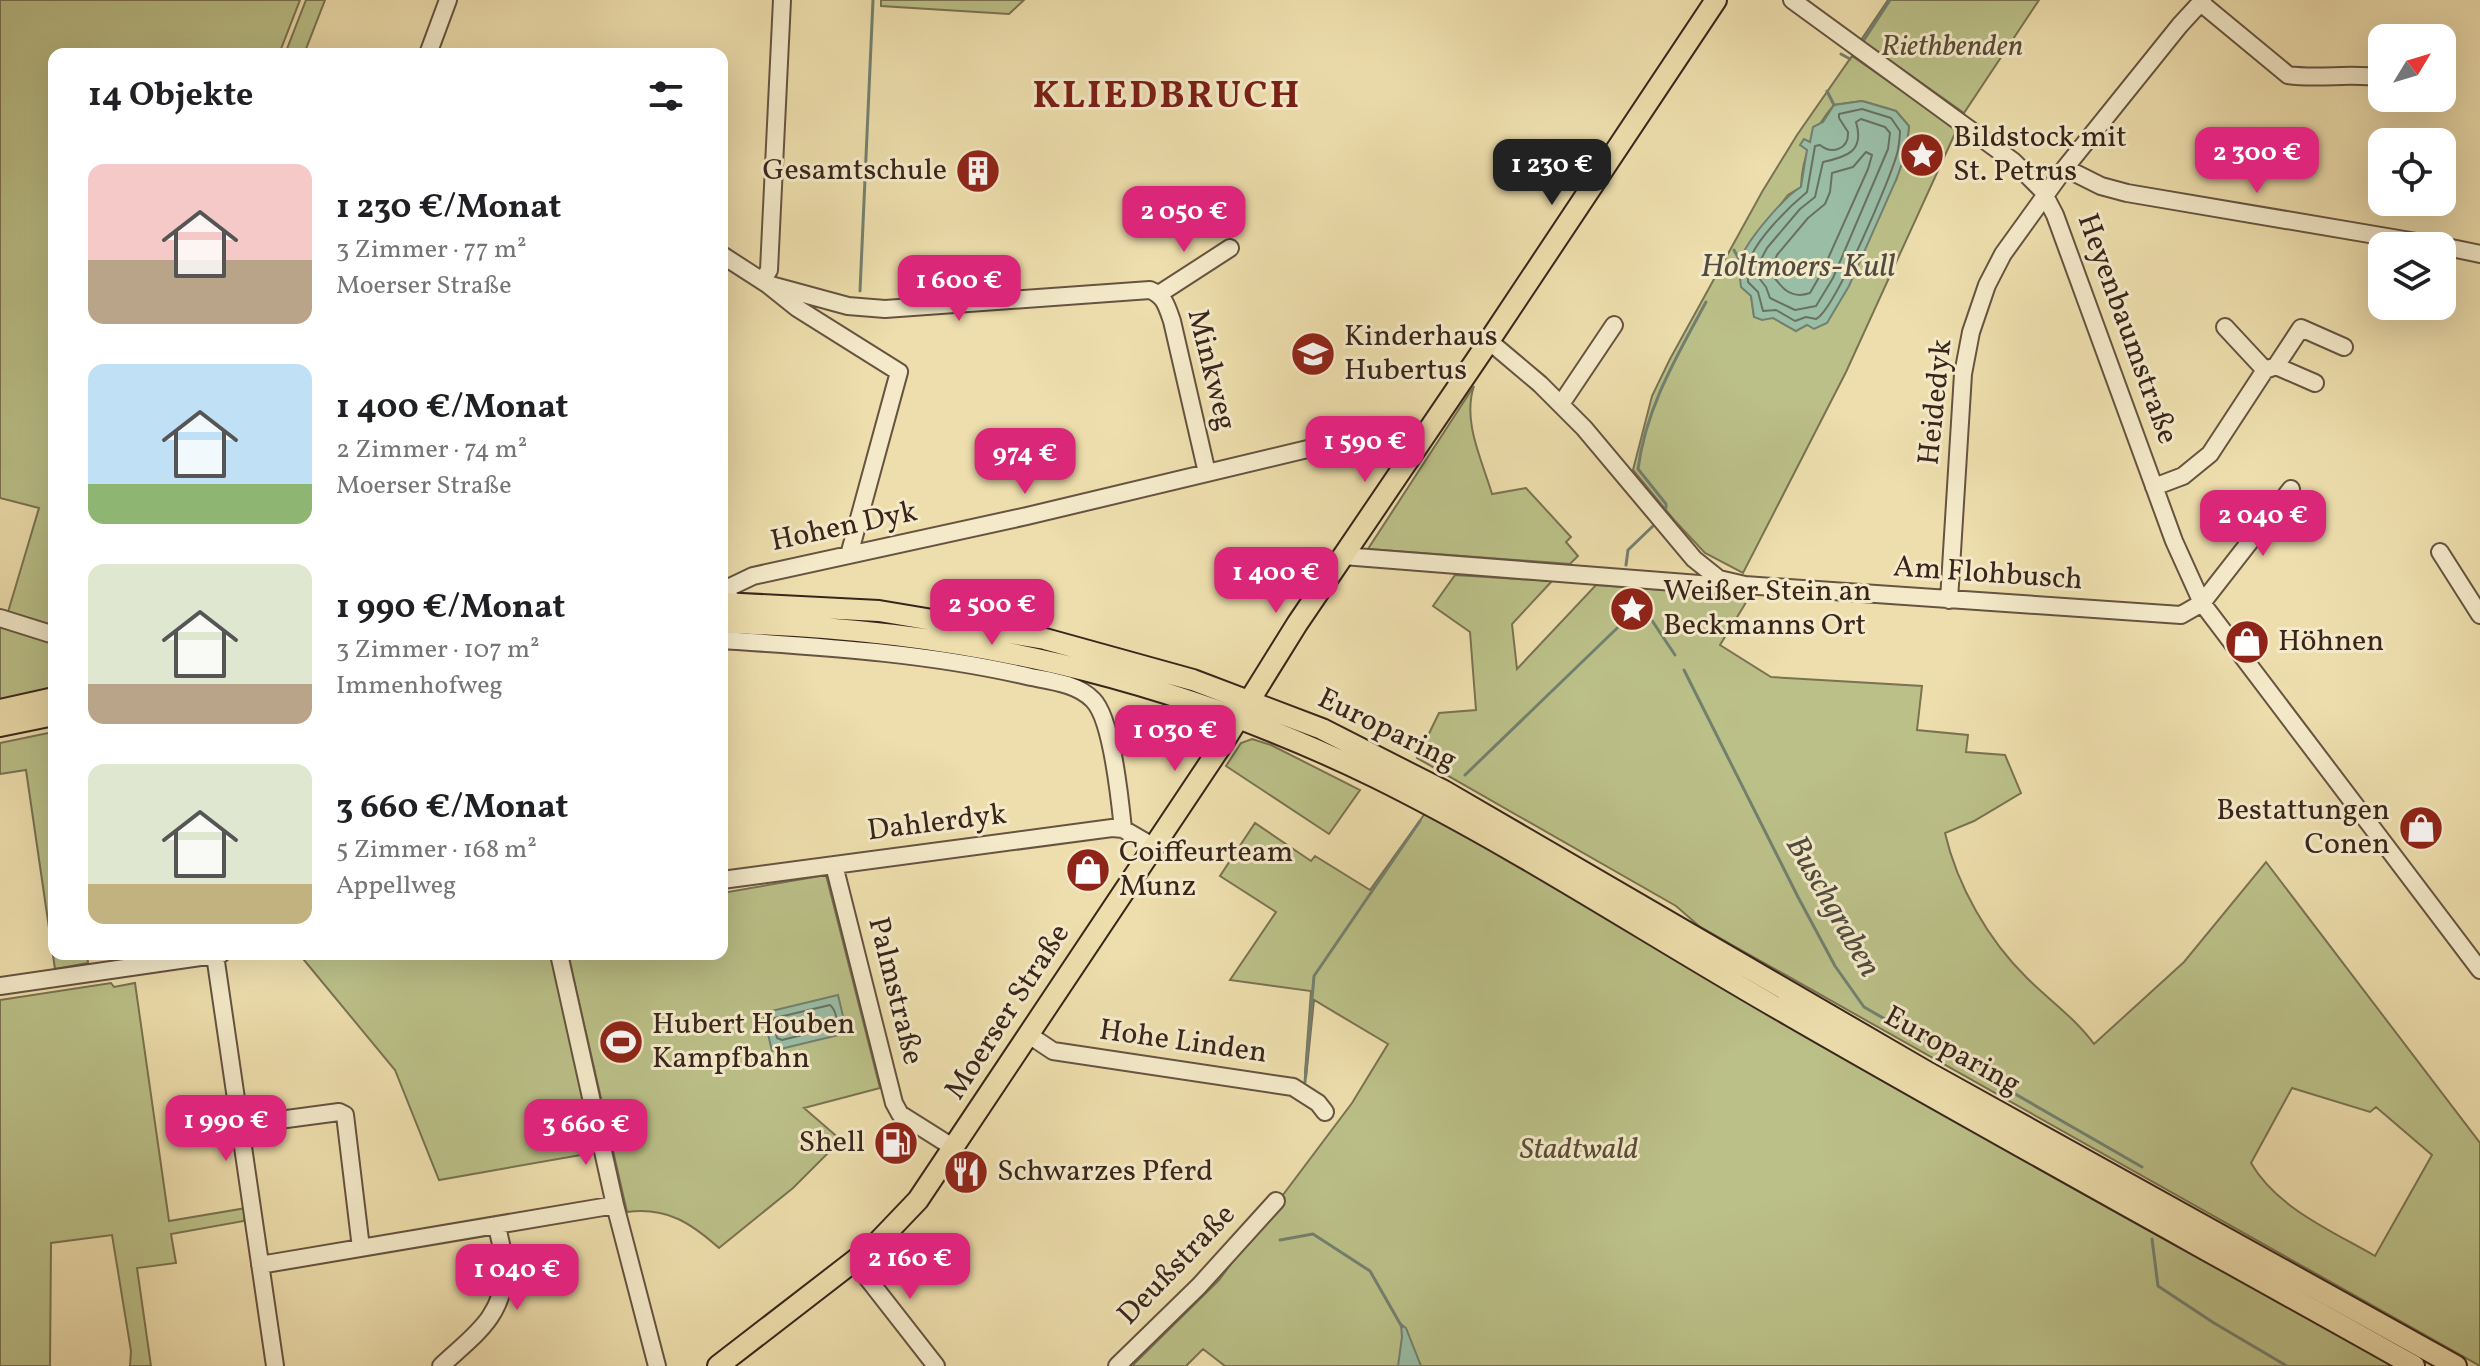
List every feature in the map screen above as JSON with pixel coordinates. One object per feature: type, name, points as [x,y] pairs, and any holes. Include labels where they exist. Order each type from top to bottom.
[{"type":"main road","name":"Moerser Straße","points":[[718,1366],[854,1261],[897,1224],[918,1200],[1154,847],[1343,556],[1716,0]]},
{"type":"main road","name":"Europaring","points":[[728,602],[879,611],[1045,639],[1118,658],[1248,699],[1322,729],[1444,791],[1927,1072],[2456,1366]]},
{"type":"main road","name":"Europaring","points":[[728,623],[872,631],[1042,658],[1184,697],[1315,749],[1432,807],[1915,1088],[2414,1366]]},
{"type":"main road","points":[[0,710],[48,699]]},
{"type":"main road","points":[[0,726],[48,716]]},
{"type":"street","points":[[430,48],[448,0]]},
{"type":"street","points":[[765,282],[769,270],[782,0]]},
{"type":"street","name":"Heyenbaumstraße","points":[[1792,0],[2013,161],[2046,196],[2174,541],[2202,603],[2480,970]]},
{"type":"street","points":[[2202,1],[2288,75],[2368,75]]},
{"type":"street","name":"Heidedyk","points":[[1949,600],[1967,351],[1987,285],[2003,254],[2065,168],[2202,1]]},
{"type":"street","points":[[2065,168],[2101,186],[2127,193],[2368,234]]},
{"type":"street","points":[[2026,224],[2047,224],[2062,234]]},
{"type":"street","points":[[1159,294],[1230,248]]},
{"type":"street","points":[[2456,249],[2480,254]]},
{"type":"street","name":"Minkweg","points":[[728,259],[765,282],[797,308],[899,372],[849,555]]},
{"type":"street","name":"Minkweg","points":[[765,282],[848,306],[885,309],[1150,290],[1159,294],[1166,303],[1172,321],[1207,473]]},
{"type":"street","points":[[1561,404],[1614,325]]},
{"type":"street","points":[[2225,327],[2271,368],[2315,383]]},
{"type":"street","points":[[2154,487],[2183,476],[2210,454],[2301,328],[2344,347]]},
{"type":"street","points":[[1489,341],[1561,404],[1694,559],[1719,579]]},
{"type":"street","name":"Hohen Dyk","points":[[728,592],[732,586],[753,576],[1207,473],[1386,428],[1402,428],[1423,437]]},
{"type":"street","points":[[1362,436],[1390,443],[1409,457]]},
{"type":"street","points":[[2202,603],[2291,489]]},
{"type":"street","points":[[2440,552],[2480,615]]},
{"type":"street","name":"Am Flohbusch","points":[[1343,556],[1712,585],[1719,579],[1745,585],[2170,616],[2181,615],[2202,603]]},
{"type":"street","points":[[0,618],[48,633]]},
{"type":"street","points":[[728,640],[918,655],[1073,686],[1093,699],[1105,717],[1123,829],[1154,847]]},
{"type":"street","name":"Dahlerdyk","points":[[728,879],[1123,829]]},
{"type":"street","name":"Palmstraße","points":[[834,865],[894,1103],[900,1114],[954,1148]]},
{"type":"street","points":[[0,986],[177,960]]},
{"type":"street","points":[[219,960],[275,1366]]},
{"type":"street","points":[[560,960],[615,1205],[657,1366]]},
{"type":"street","name":"Hohe Linden","points":[[1029,1035],[1053,1051],[1293,1087],[1318,1103],[1325,1112]]},
{"type":"street","points":[[242,1125],[339,1112],[345,1115],[361,1248]]},
{"type":"street","name":"Deußstraße","points":[[1117,1366],[1199,1286],[1276,1201]]},
{"type":"street","points":[[260,1265],[615,1205]]},
{"type":"street","points":[[441,1366],[485,1325],[498,1306],[505,1267],[497,1225]]},
{"type":"street","points":[[854,1261],[936,1366]]},
{"type":"green space","points":[[0,0],[300,0],[281,48],[48,48],[48,624],[8,612],[39,508],[0,498]]},
{"type":"green space","points":[[306,0],[325,0],[306,48],[287,48]]},
{"type":"green space","points":[[881,0],[1024,0],[1009,14],[881,6]]},
{"type":"green space","name":"Riethbenden","points":[[1888,0],[2039,0],[1964,113],[1861,40]]},
{"type":"green space","points":[[1852,56],[1957,129],[1846,372],[1743,573],[1705,553],[1633,470],[1652,396],[1670,359],[1797,135]],"holes":[[[1862,101],[1896,111],[1909,126],[1906,152],[1896,180],[1796,331],[1773,318],[1754,316],[1751,296],[1771,217],[1788,195],[1801,187],[1807,154],[1827,114],[1834,105]]]},
{"type":"green space","points":[[1474,386],[1470,413],[1472,427],[1492,494],[1526,488],[1571,537],[1566,542],[1578,556],[1570,564],[1368,549]]},
{"type":"green space","points":[[1455,575],[1552,581],[1512,624],[1517,669],[1596,585],[1750,596],[1720,645],[1771,677],[1922,686],[1917,730],[1968,735],[1966,752],[2005,755],[2021,793],[1974,821],[1945,833],[1966,892],[1999,947],[2094,1044],[2184,962],[2266,862],[2480,1143],[2480,1366],[1699,926],[1676,906],[1417,758],[1439,713],[1476,710],[1470,632],[1433,606]],"holes":[[[2292,1088],[2370,1112],[2376,1107],[2432,1155],[2375,1256],[2290,1206],[2262,1179],[2251,1163]]]},
{"type":"green space","points":[[0,625],[48,637],[48,691],[0,700]]},
{"type":"green space","points":[[48,733],[48,921],[26,770],[0,774],[0,743]]},
{"type":"green space","points":[[1252,739],[1271,745],[1360,790],[1329,834],[1226,766],[1241,743]]},
{"type":"green space","name":"Stadtwald","points":[[1426,812],[2393,1366],[1421,1366],[1413,1350],[1399,1366],[1225,1366],[1203,1349],[1186,1366],[1132,1366],[1219,1280],[1352,1103],[1388,1044],[1314,1000],[1306,1078],[1311,991],[1230,980],[1276,912],[1220,876],[1255,823],[1311,861],[1315,856],[1370,890]]},
{"type":"green space","points":[[826,875],[880,1088],[804,1108],[841,1140],[793,1188],[719,1248],[678,1219],[654,1212],[627,1212],[569,960],[728,960],[728,892]]},
{"type":"green space","points":[[54,960],[88,960],[88,963],[55,969]]},
{"type":"green space","points":[[304,960],[554,960],[598,1152],[439,1180],[395,1070]]},
{"type":"green space","points":[[111,983],[114,987],[135,983],[169,1221],[246,1208],[244,1221],[171,1234],[176,1263],[137,1268],[151,1366],[130,1366],[131,1351],[112,1235],[51,1243],[50,1366],[0,1366],[0,1000]]},
{"type":"water","name":"Holtmoers-Kull","points":[[1862,101],[1896,111],[1909,126],[1906,152],[1896,180],[1849,286],[1827,323],[1814,329],[1807,325],[1796,331],[1773,318],[1762,320],[1754,317],[1751,296],[1741,287],[1740,261],[1743,253],[1766,221],[1801,187],[1807,150],[1800,145],[1804,139],[1810,142],[1813,127],[1823,122],[1834,105]]},
{"type":"water","points":[[838,995],[847,1033],[772,1051],[763,1013]]},
{"type":"water","points":[[1401,1324],[1406,1328],[1421,1366],[1398,1366]]},
{"type":"waterway","points":[[860,291],[873,0]]},
{"type":"waterway","points":[[1862,43],[1890,0]]},
{"type":"waterway","points":[[1841,54],[1850,59]]},
{"type":"waterway","points":[[1827,91],[1834,105]]},
{"type":"waterway","points":[[1734,250],[1740,261]]},
{"type":"waterway","points":[[1666,508],[1638,469],[1642,446],[1664,382],[1706,302]]},
{"type":"waterway","points":[[1626,565],[1628,550],[1653,526]]},
{"type":"waterway","name":"Buschgraben","points":[[1631,589],[1675,655]]},
{"type":"waterway","name":"Buschgraben","points":[[1465,775],[1640,606]]},
{"type":"waterway","name":"Buschgraben","points":[[1684,670],[1798,897],[1835,966],[1864,1007],[2142,1167]]},
{"type":"waterway","name":"Buschgraben","points":[[1305,1082],[1314,976],[1420,821]]},
{"type":"waterway","points":[[1280,1240],[1313,1234],[1370,1271],[1402,1327]]},
{"type":"waterway","name":"Buschgraben","points":[[2152,1239],[2158,1286],[2287,1366]]},
{"type":"place","name":"Bildstock mit St. Petrus","points":[[1922,155]]},
{"type":"place","name":"Gesamtschule","points":[[978,171]]},
{"type":"place","name":"Kinderhaus Hubertus","points":[[1313,354]]},
{"type":"place","name":"Weißer Stein an Beckmanns Ort","points":[[1632,609]]},
{"type":"place","name":"Höhnen","points":[[2247,642]]},
{"type":"place","name":"Bestattungen Conen","points":[[2421,828]]},
{"type":"place","name":"Coiffeurteam Munz","points":[[1088,870]]},
{"type":"place","name":"Hubert Houben Kampfbahn","points":[[621,1042]]},
{"type":"place","name":"Shell","points":[[896,1143]]},
{"type":"place","name":"Schwarzes Pferd","points":[[966,1172]]},
{"type":"district","name":"KLIEDBRUCH","points":[[1167,97]]}]
